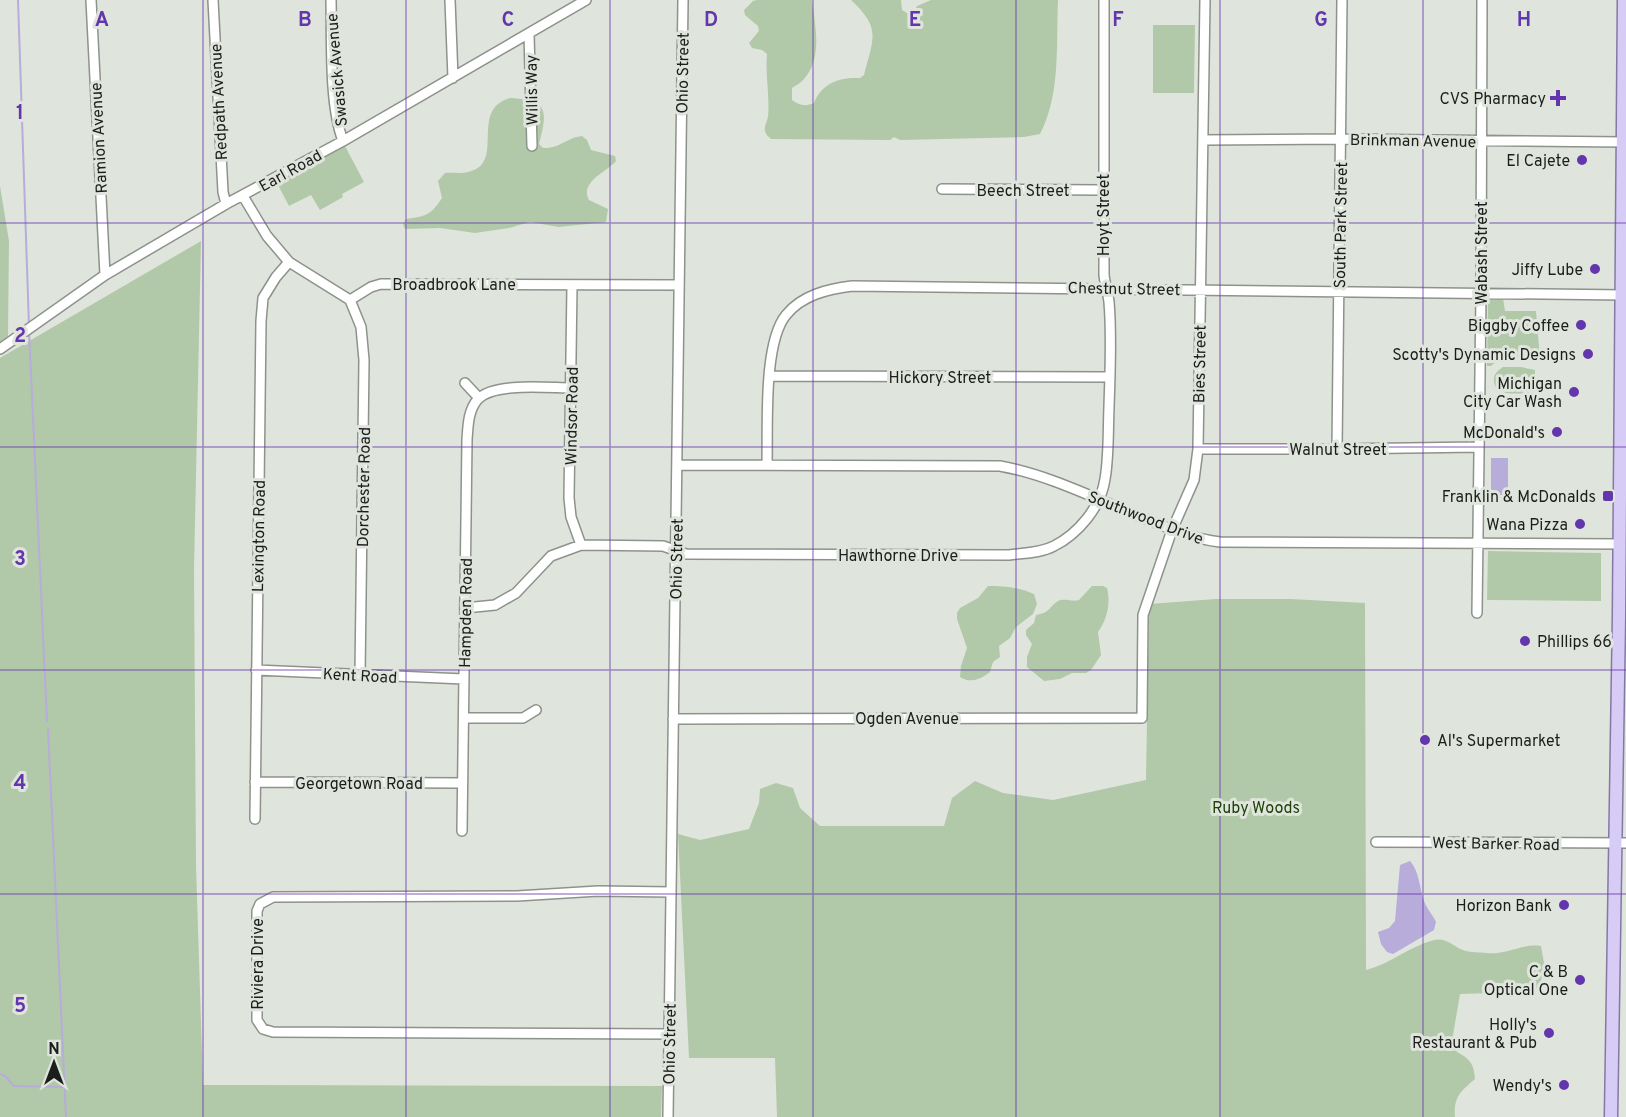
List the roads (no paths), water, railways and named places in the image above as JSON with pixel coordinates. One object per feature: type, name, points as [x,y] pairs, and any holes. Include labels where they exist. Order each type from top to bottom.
[{"type":"main road","points":[[1611,1117],[1621,843],[1620,544],[1623,414],[1624,0]]},
{"type":"street","name":"Ramion Avenue","points":[[92,0],[105,275]]},
{"type":"street","name":"Redpath Avenue","points":[[213,0],[223,192],[226,204]]},
{"type":"street","name":"Swasick Avenue","points":[[331,0],[333,74],[338,127],[343,141]]},
{"type":"street","points":[[450,0],[453,78]]},
{"type":"street","name":"Earl Road","points":[[3,347],[105,275],[586,0]]},
{"type":"street","name":"Ohio Street","points":[[668,1117],[682,0]]},
{"type":"street","name":"Hoyt Street","points":[[1098,500],[1105,480],[1110,377],[1109,300],[1104,275],[1104,0]]},
{"type":"street","name":"Bies Street","points":[[1142,718],[1143,615],[1172,530],[1194,480],[1198,449],[1205,0]]},
{"type":"street","name":"South Park Street","points":[[1337,449],[1342,0]]},
{"type":"street","name":"Wabash Street","points":[[1477,613],[1482,0]]},
{"type":"street","name":"Willis Way","points":[[529,34],[532,146]]},
{"type":"street","name":"Brinkman Avenue","points":[[1203,140],[1623,141]]},
{"type":"street","name":"Beech Street","points":[[942,189],[1103,190]]},
{"type":"street","points":[[243,196],[267,236],[289,262],[350,300]]},
{"type":"street","name":"Lexington Road","points":[[255,819],[261,321],[263,298],[289,262]]},
{"type":"street","name":"Broadbrook Lane","points":[[350,300],[370,287],[381,284],[679,285]]},
{"type":"street","name":"Windsor Road","points":[[572,285],[569,498],[571,517],[581,545]]},
{"type":"street","name":"Chestnut Street","points":[[767,464],[773,343],[785,315],[807,297],[831,289],[852,286],[1106,287],[1622,295]]},
{"type":"street","name":"Dorchester Road","points":[[350,300],[362,327],[363,360],[360,675]]},
{"type":"street","name":"Hickory Street","points":[[770,376],[1110,377]]},
{"type":"street","points":[[465,383],[479,398],[511,388],[572,388]]},
{"type":"street","name":"Hampden Road","points":[[462,831],[468,424],[479,398]]},
{"type":"street","name":"Walnut Street","points":[[1198,449],[1478,447]]},
{"type":"street","name":"Southwood Drive","points":[[677,465],[1000,466],[1027,471],[1172,530],[1203,540],[1220,542],[1620,544]]},
{"type":"street","name":"Hawthorne Drive","points":[[581,545],[663,546],[686,554],[1009,555],[1031,553],[1053,547],[1078,528],[1094,509],[1098,500]]},
{"type":"street","points":[[465,608],[495,605],[516,592],[551,556],[581,545]]},
{"type":"street","name":"Kent Road","points":[[256,670],[464,679]]},
{"type":"street","points":[[464,718],[523,718],[536,710]]},
{"type":"street","name":"Ogden Avenue","points":[[673,719],[1142,718]]},
{"type":"street","name":"Georgetown Road","points":[[255,782],[462,783]]},
{"type":"street","name":"West Barker Road","points":[[1376,842],[1621,843]]},
{"type":"street","name":"Riviera Drive","points":[[669,1034],[273,1032],[262,1029],[257,1020],[257,911],[260,903],[273,897],[505,896],[598,891],[671,892]]},
{"type":"waterway","points":[[18,0],[29,326]]},
{"type":"waterway","points":[[29,331],[47,721]]},
{"type":"waterway","points":[[48,729],[66,1117]]},
{"type":"waterway","points":[[0,1074],[14,1086],[64,1087]]},
{"type":"place","name":"CVS Pharmacy","points":[[1558,98]]},
{"type":"place","name":"El Cajete","points":[[1582,160]]},
{"type":"place","name":"Jiffy Lube","points":[[1595,269]]},
{"type":"place","name":"Biggby Coffee","points":[[1581,325]]},
{"type":"place","name":"Scotty's Dynamic Designs","points":[[1588,354]]},
{"type":"place","name":"Michigan City Car Wash","points":[[1574,392]]},
{"type":"place","name":"McDonald's","points":[[1557,432]]},
{"type":"place","name":"Franklin & McDonalds","points":[[1608,496]]},
{"type":"place","name":"Wana Pizza","points":[[1580,524]]},
{"type":"place","name":"Phillips 66","points":[[1525,641]]},
{"type":"place","name":"Al's Supermarket","points":[[1425,740]]},
{"type":"place","name":"Horizon Bank","points":[[1564,905]]},
{"type":"place","name":"C & B Optical One","points":[[1580,980]]},
{"type":"place","name":"Holly's Restaurant & Pub","points":[[1549,1033]]},
{"type":"place","name":"Wendy's","points":[[1564,1085]]},
{"type":"park label","name":"Ruby Woods","points":[[1256,807]]}]
